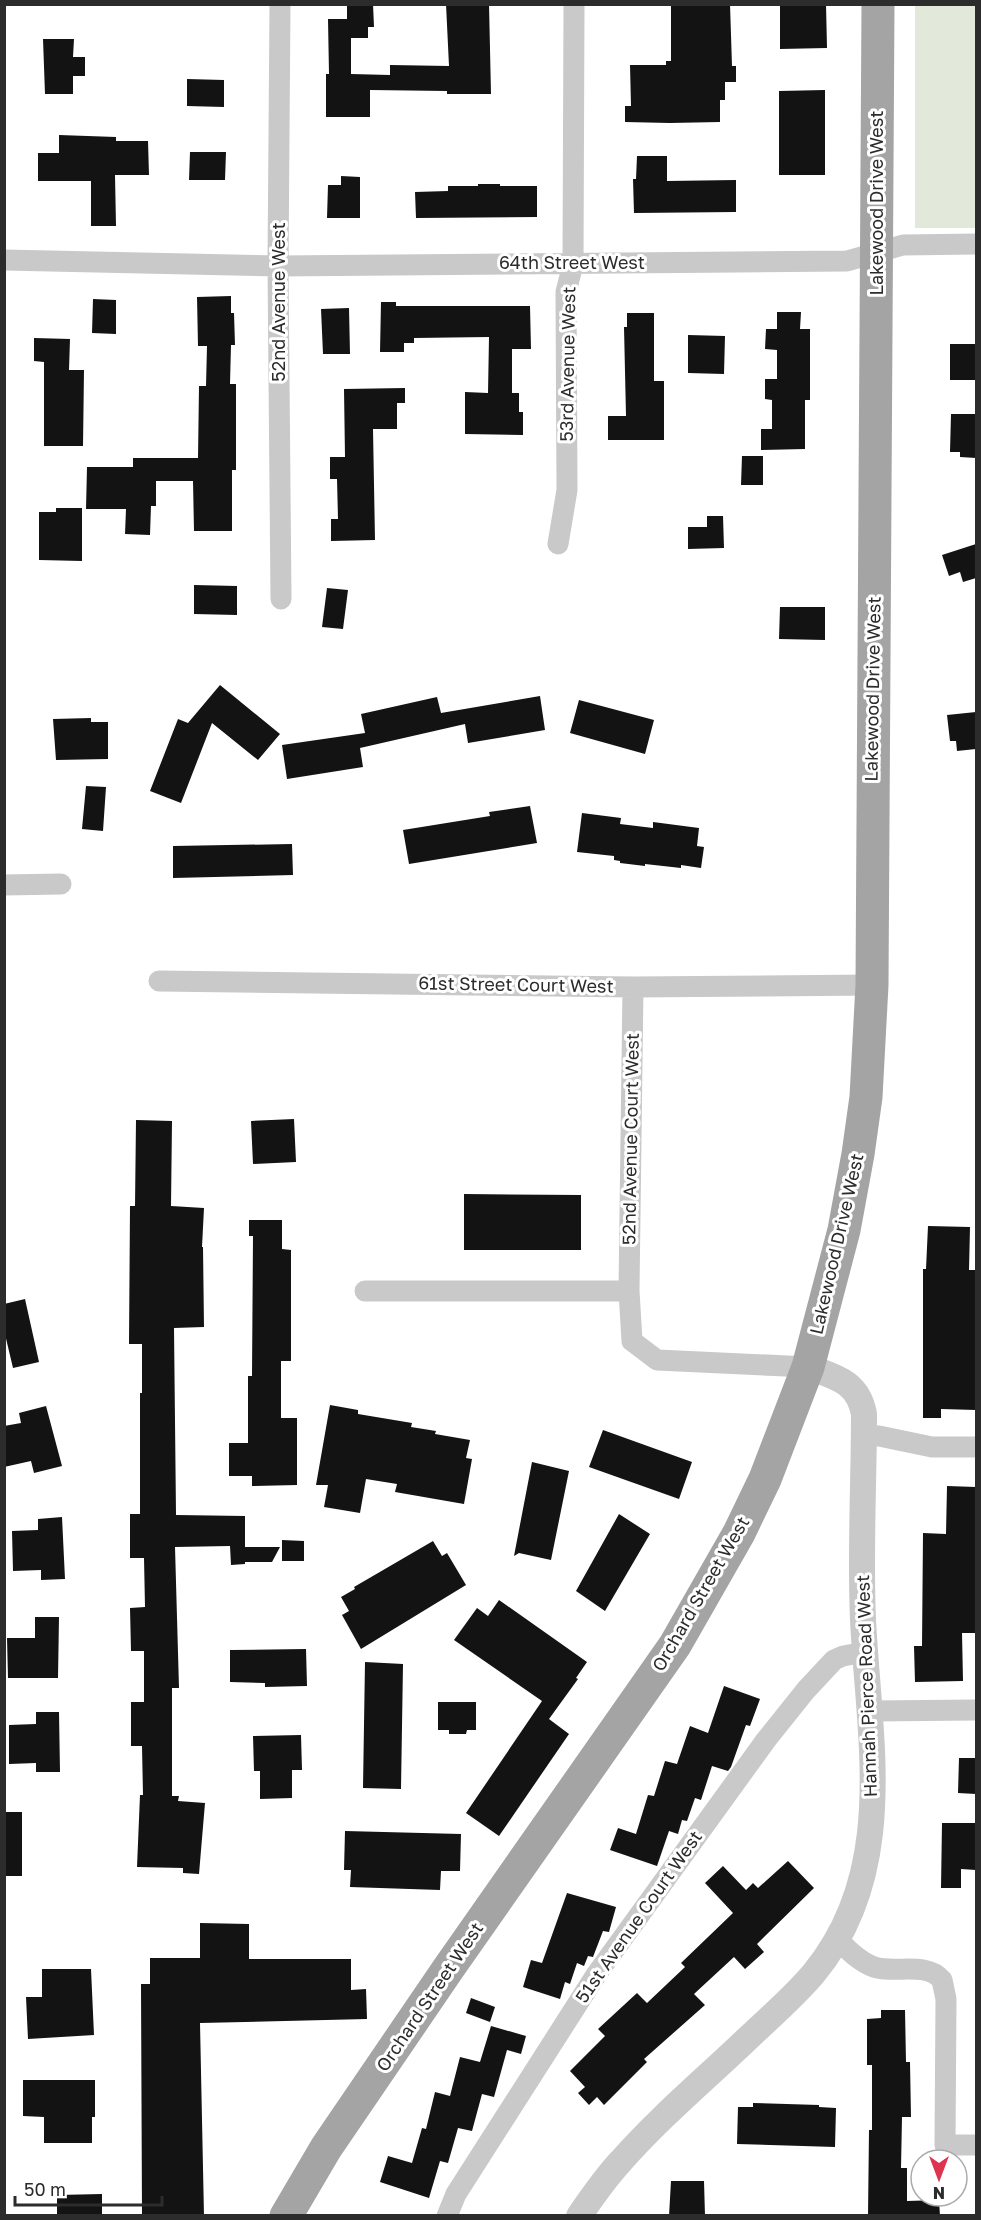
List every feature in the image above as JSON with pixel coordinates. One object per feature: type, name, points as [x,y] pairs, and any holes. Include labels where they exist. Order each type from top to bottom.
[{"type":"main road","name":"Lakewood Drive West","points":[[808,1367],[844,1230],[858,1154],[866,1097],[872,985],[878,4]]},
{"type":"main road","name":"Orchard Street West","points":[[286,2216],[326,2148],[675,1645],[744,1522],[782,1437],[808,1367]]},
{"type":"street","name":"52nd Avenue West","points":[[280,4],[278,266],[281,598]]},
{"type":"street","name":"53rd Avenue West","points":[[558,544],[567,490],[566,292],[573,264],[574,4]]},
{"type":"street","name":"64th Street West","points":[[4,260],[278,266],[847,261],[903,245],[976,244]]},
{"type":"street","points":[[4,885],[61,884]]},
{"type":"street","name":"61st Street Court West","points":[[159,981],[633,987],[872,985]]},
{"type":"street","name":"52nd Avenue Court West","points":[[629,1291],[633,987]]},
{"type":"street","points":[[365,1291],[629,1291],[632,1341],[657,1360],[808,1367]]},
{"type":"street","name":"Hannah Pierce Road West","points":[[579,2216],[614,2169],[638,2143],[815,1972],[837,1939],[853,1905],[870,1846],[871,1711],[862,1586],[864,1435],[862,1405],[856,1391],[840,1379],[808,1367]]},
{"type":"street","points":[[864,1435],[933,1447],[976,1447]]},
{"type":"street","name":"51st Avenue Court West","points":[[447,2216],[456,2194],[596,1975],[766,1740],[806,1690],[834,1660],[865,1652]]},
{"type":"street","points":[[871,1711],[976,1710]]},
{"type":"street","points":[[837,1939],[850,1952],[871,1966],[887,1970],[927,1971],[942,1980],[946,1999],[945,2145],[976,2145]]},
{"type":"green space","points":[[915,5],[976,5],[976,228],[915,228]]},
{"type":"building","points":[[347,4],[373,4],[374,27],[368,27],[368,38],[351,38],[351,74],[390,75],[390,65],[449,66],[446,4],[489,4],[491,94],[370,90],[370,117],[326,117],[326,74],[329,74],[328,19],[347,19]]},
{"type":"building","points":[[671,4],[730,4],[732,66],[736,66],[736,82],[725,82],[725,100],[720,100],[720,122],[625,122],[625,106],[631,106],[630,65],[666,65],[666,61],[671,61]]},
{"type":"building","points":[[780,4],[826,4],[827,48],[780,49]]},
{"type":"building","points":[[43,39],[74,39],[73,57],[85,57],[85,76],[73,76],[73,94],[45,94]]},
{"type":"building","points":[[187,79],[224,80],[224,107],[187,106]]},
{"type":"building","points":[[825,90],[825,175],[779,175],[779,91]]},
{"type":"building","points":[[59,135],[116,137],[116,141],[148,141],[149,175],[115,175],[116,226],[91,226],[91,181],[38,181],[38,153],[59,153]]},
{"type":"building","points":[[190,152],[226,152],[225,180],[189,180]]},
{"type":"building","points":[[637,156],[667,156],[667,181],[736,180],[736,212],[634,213],[633,179],[636,179]]},
{"type":"building","points":[[341,176],[360,177],[360,218],[327,218],[328,185],[341,185]]},
{"type":"building","points":[[478,184],[537,186],[537,217],[416,218],[415,192],[448,191],[448,186],[478,186]]},
{"type":"building","points":[[231,296],[235,345],[231,345],[230,384],[236,384],[236,470],[232,470],[232,531],[194,531],[193,481],[156,481],[156,506],[151,506],[150,535],[125,534],[126,509],[86,509],[87,467],[133,467],[133,458],[198,458],[199,386],[206,386],[207,346],[198,346],[197,297]]},
{"type":"building","points":[[93,299],[116,300],[116,334],[92,333]]},
{"type":"building","points":[[381,302],[396,302],[396,306],[530,306],[531,349],[512,349],[512,393],[519,393],[519,412],[523,412],[523,435],[465,434],[465,392],[488,393],[489,337],[414,338],[414,343],[404,343],[404,352],[380,352]]},
{"type":"building","points":[[349,308],[350,354],[323,354],[321,309]]},
{"type":"building","points":[[777,312],[801,312],[800,329],[810,329],[810,400],[805,400],[805,449],[761,450],[761,429],[772,429],[772,400],[765,399],[765,379],[777,379],[777,350],[765,349],[766,329],[777,329]]},
{"type":"building","points":[[627,313],[654,313],[654,381],[664,381],[664,440],[608,440],[608,416],[626,416],[624,327],[627,327]]},
{"type":"building","points":[[688,335],[725,336],[724,374],[688,373]]},
{"type":"building","points":[[34,338],[70,339],[69,370],[84,370],[83,446],[44,446],[44,362],[34,361]]},
{"type":"building","points":[[950,344],[976,344],[976,380],[950,380]]},
{"type":"building","points":[[405,388],[405,403],[397,403],[397,429],[373,429],[375,540],[331,541],[331,519],[338,519],[337,479],[330,479],[330,457],[345,457],[344,389]]},
{"type":"building","points":[[951,414],[976,414],[976,458],[960,457],[960,452],[950,452]]},
{"type":"building","points":[[742,456],[763,456],[763,485],[741,485]]},
{"type":"building","points":[[56,508],[82,508],[82,561],[39,560],[39,512],[56,512]]},
{"type":"building","points":[[707,516],[723,516],[724,548],[688,549],[688,527],[707,527]]},
{"type":"building","points":[[976,544],[976,578],[963,582],[960,572],[949,576],[942,555]]},
{"type":"building","points":[[194,585],[237,586],[237,615],[194,614]]},
{"type":"building","points":[[327,588],[348,590],[343,629],[322,627]]},
{"type":"building","points":[[780,607],[825,607],[825,640],[779,639]]},
{"type":"building","points":[[220,685],[280,734],[258,760],[212,723],[181,803],[150,791],[178,719],[188,723]]},
{"type":"building","points":[[540,696],[545,730],[468,743],[465,724],[360,748],[363,767],[287,779],[282,745],[365,733],[361,714],[437,697],[441,713]]},
{"type":"building","points":[[579,700],[654,720],[645,754],[570,733]]},
{"type":"building","points":[[976,712],[976,749],[957,751],[956,741],[950,741],[947,715]]},
{"type":"building","points":[[91,718],[91,722],[108,722],[108,759],[56,760],[53,719]]},
{"type":"building","points":[[86,786],[106,787],[103,831],[82,829]]},
{"type":"building","points":[[530,806],[537,843],[409,864],[403,830],[490,816],[489,812]]},
{"type":"building","points":[[582,813],[621,818],[620,824],[653,828],[653,822],[699,828],[697,846],[704,847],[701,868],[620,863],[614,860],[614,856],[577,852]]},
{"type":"building","points":[[292,844],[293,875],[173,878],[173,846]]},
{"type":"building","points":[[294,1119],[296,1162],[253,1164],[251,1121]]},
{"type":"building","points":[[136,1120],[172,1121],[171,1206],[204,1208],[202,1247],[204,1327],[174,1328],[176,1515],[245,1516],[245,1547],[280,1547],[272,1562],[245,1562],[245,1564],[231,1565],[230,1546],[175,1547],[179,1688],[172,1688],[172,1796],[179,1796],[178,1801],[205,1803],[199,1874],[183,1873],[183,1868],[137,1867],[140,1795],[143,1795],[142,1746],[131,1746],[131,1702],[144,1702],[144,1651],[131,1651],[130,1608],[145,1607],[144,1558],[130,1558],[130,1514],[140,1514],[140,1393],[142,1393],[142,1344],[129,1344],[130,1206],[135,1206]]},
{"type":"building","points":[[464,1194],[581,1195],[581,1250],[464,1250]]},
{"type":"building","points":[[249,1220],[282,1220],[282,1249],[291,1250],[291,1361],[281,1361],[281,1418],[297,1418],[297,1485],[252,1486],[252,1476],[229,1476],[229,1443],[248,1443],[248,1376],[252,1376],[253,1236],[249,1236]]},
{"type":"building","points":[[928,1226],[970,1227],[969,1270],[976,1270],[976,1410],[941,1409],[941,1418],[923,1418],[923,1269],[926,1269]]},
{"type":"building","points":[[25,1299],[39,1362],[13,1368],[4,1330],[4,1304]]},
{"type":"building","points":[[330,1405],[358,1410],[358,1414],[412,1423],[411,1427],[436,1431],[435,1434],[470,1440],[466,1458],[472,1459],[464,1504],[395,1492],[397,1484],[366,1479],[360,1513],[324,1507],[328,1485],[316,1485]]},
{"type":"building","points":[[46,1406],[62,1466],[34,1473],[31,1461],[4,1467],[4,1426],[21,1423],[19,1413]]},
{"type":"building","points":[[603,1430],[692,1462],[679,1499],[589,1467]]},
{"type":"building","points":[[532,1462],[569,1471],[551,1560],[519,1553],[514,1556]]},
{"type":"building","points":[[947,1486],[976,1487],[976,1633],[962,1633],[963,1681],[915,1682],[914,1646],[922,1646],[923,1533],[946,1534]]},
{"type":"building","points":[[619,1514],[650,1534],[605,1611],[576,1591]]},
{"type":"building","points":[[62,1517],[65,1579],[41,1580],[41,1570],[13,1571],[12,1531],[38,1530],[38,1519]]},
{"type":"building","points":[[282,1540],[304,1541],[304,1561],[282,1561]]},
{"type":"building","points":[[433,1541],[442,1556],[447,1553],[466,1585],[361,1649],[342,1615],[349,1611],[341,1597]]},
{"type":"building","points":[[499,1600],[587,1662],[576,1678],[578,1679],[549,1719],[569,1734],[499,1836],[466,1813],[542,1701],[454,1640],[477,1608],[488,1616]]},
{"type":"building","points":[[35,1617],[59,1617],[58,1678],[8,1678],[7,1638],[35,1638]]},
{"type":"building","points":[[306,1649],[307,1686],[265,1687],[265,1683],[230,1682],[230,1650]]},
{"type":"building","points":[[365,1662],[403,1664],[401,1789],[363,1788]]},
{"type":"building","points":[[724,1686],[760,1699],[750,1726],[746,1725],[731,1767],[728,1771],[712,1766],[701,1800],[695,1798],[687,1821],[682,1820],[678,1834],[669,1831],[657,1866],[610,1850],[618,1828],[636,1834],[648,1795],[654,1796],[665,1761],[677,1764],[690,1726],[708,1733]]},
{"type":"building","points":[[438,1702],[476,1702],[476,1730],[467,1730],[466,1734],[449,1734],[449,1730],[438,1730]]},
{"type":"building","points":[[36,1712],[59,1712],[60,1772],[36,1772],[36,1763],[9,1764],[9,1725],[36,1724]]},
{"type":"building","points":[[301,1735],[302,1770],[292,1770],[292,1798],[260,1799],[260,1771],[254,1771],[253,1736]]},
{"type":"building","points":[[959,1758],[976,1758],[976,1794],[958,1793]]},
{"type":"building","points":[[4,1812],[22,1812],[22,1876],[4,1876]]},
{"type":"building","points":[[942,1823],[976,1823],[976,1870],[961,1869],[961,1888],[941,1888]]},
{"type":"building","points":[[345,1831],[461,1834],[460,1871],[441,1871],[440,1890],[350,1887],[351,1870],[344,1870]]},
{"type":"building","points":[[788,1861],[814,1888],[757,1944],[764,1952],[745,1969],[734,1957],[694,1994],[705,2005],[644,2059],[647,2062],[604,2105],[597,2097],[589,2105],[578,2093],[585,2087],[570,2071],[605,2036],[598,2029],[637,1993],[647,2003],[685,1967],[681,1963],[733,1913],[705,1883],[723,1866],[746,1890],[753,1883],[758,1888]]},
{"type":"building","points":[[567,1893],[616,1907],[609,1932],[603,1931],[593,1957],[588,1956],[584,1966],[577,1963],[570,1984],[565,1982],[560,1999],[523,1987],[531,1960],[542,1963]]},
{"type":"building","points":[[200,1923],[249,1924],[249,1959],[351,1959],[351,1990],[366,1989],[367,2019],[200,2023],[204,2216],[142,2216],[141,1984],[150,1984],[150,1958],[200,1958]]},
{"type":"building","points":[[42,1969],[91,1969],[94,2035],[28,2039],[26,1997],[42,1997]]},
{"type":"building","points":[[471,1998],[495,2007],[490,2022],[466,2013]]},
{"type":"building","points":[[881,2010],[905,2010],[906,2062],[910,2062],[911,2117],[902,2117],[901,2168],[907,2168],[909,2208],[940,2208],[940,2216],[868,2216],[872,2065],[867,2065],[867,2019],[881,2018]]},
{"type":"building","points":[[491,2026],[526,2036],[521,2054],[507,2050],[494,2097],[482,2094],[472,2131],[458,2128],[448,2163],[440,2161],[429,2198],[380,2182],[388,2156],[412,2163],[422,2128],[426,2129],[435,2092],[450,2096],[460,2057],[480,2062]]},
{"type":"building","points":[[23,2080],[95,2080],[92,2143],[44,2143],[44,2117],[23,2116]]},
{"type":"building","points":[[753,2103],[819,2105],[819,2107],[836,2108],[835,2147],[737,2144],[738,2107],[753,2107]]},
{"type":"building","points":[[671,2181],[704,2181],[705,2216],[669,2216]]},
{"type":"building","points":[[102,2194],[102,2216],[57,2216],[57,2195]]}]
